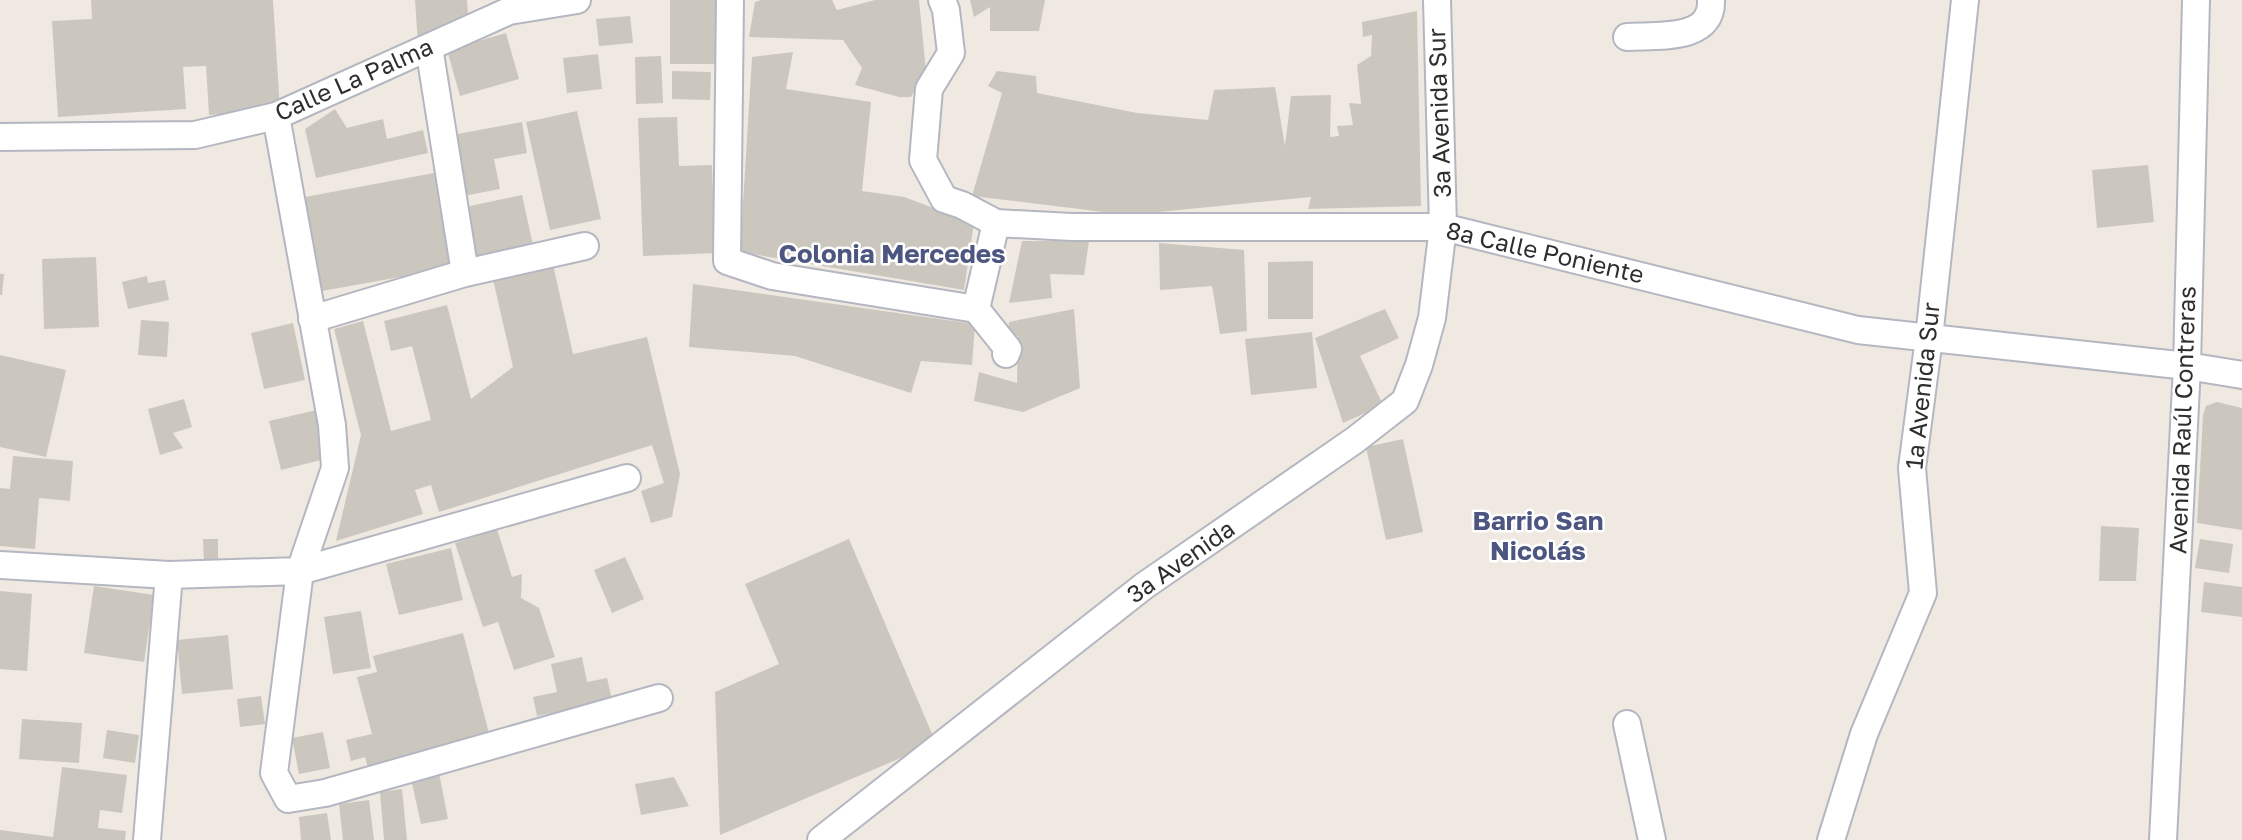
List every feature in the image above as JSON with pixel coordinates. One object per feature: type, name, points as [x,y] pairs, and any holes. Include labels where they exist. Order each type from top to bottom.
[{"type":"street","name":"Calle La Palma","points":[[0,137],[195,135],[276,117],[509,11],[577,0]]},
{"type":"street","points":[[730,0],[727,261],[772,276],[976,309],[1008,349],[1006,355]]},
{"type":"street","name":"8a Calle Poniente","points":[[942,0],[946,10],[951,53],[929,89],[923,160],[944,200],[962,205],[996,223],[1072,227],[1443,227],[1858,330],[2187,366],[2242,375]]},
{"type":"street","name":"3a Avenida Sur","points":[[1437,0],[1443,227]]},
{"type":"street","points":[[1627,37],[1688,32],[1699,28],[1708,19],[1711,0]]},
{"type":"street","name":"1a Avenida Sur","points":[[1831,840],[1864,734],[1923,593],[1912,468],[1929,338],[1965,0]]},
{"type":"street","name":"Avenida Raúl Contreras","points":[[2163,840],[2187,366],[2196,0]]},
{"type":"street","points":[[429,47],[464,273]]},
{"type":"street","points":[[276,117],[332,425],[335,468],[300,571],[274,773],[288,799],[325,793],[659,698]]},
{"type":"street","points":[[976,309],[996,223]]},
{"type":"street","name":"3a Avenida","points":[[821,840],[1144,586],[1355,440],[1405,401],[1419,365],[1432,318],[1443,227]]},
{"type":"street","points":[[312,319],[464,273],[585,246]]},
{"type":"street","points":[[0,565],[169,575],[300,571],[627,478]]},
{"type":"street","points":[[147,840],[169,575]]},
{"type":"street","points":[[1627,724],[1652,840]]},
{"type":"building","points":[[91,0],[273,0],[280,110],[209,115],[206,66],[183,67],[186,109],[58,117],[52,21],[92,19]]},
{"type":"building","points":[[415,0],[467,0],[468,14],[418,44]]},
{"type":"building","points":[[670,0],[718,0],[719,64],[670,64]]},
{"type":"building","points":[[832,0],[837,10],[875,0],[919,0],[926,71],[911,97],[899,97],[855,85],[862,68],[843,40],[749,37],[755,2]]},
{"type":"building","points":[[970,0],[1045,0],[1039,31],[990,31],[990,7],[974,17]]},
{"type":"building","points":[[1417,11],[1421,206],[1308,209],[1311,197],[1128,215],[972,196],[1002,93],[988,86],[997,71],[1036,76],[1037,93],[1137,113],[1208,120],[1214,90],[1275,87],[1285,146],[1291,96],[1331,95],[1330,137],[1339,136],[1337,126],[1353,125],[1349,103],[1361,104],[1357,65],[1371,56],[1372,35],[1363,37],[1362,22]]},
{"type":"building","points":[[630,16],[633,43],[599,46],[596,19]]},
{"type":"building","points":[[506,33],[519,79],[460,96],[447,50]]},
{"type":"building","points":[[793,52],[786,89],[871,102],[862,191],[904,197],[974,223],[964,290],[740,252],[752,57]]},
{"type":"building","points":[[598,54],[602,89],[567,93],[563,58]]},
{"type":"building","points":[[661,56],[663,103],[636,104],[635,57]]},
{"type":"building","points":[[672,71],[711,72],[710,100],[672,99]]},
{"type":"building","points":[[335,109],[347,128],[383,119],[387,139],[423,130],[428,153],[316,178],[305,129]]},
{"type":"building","points":[[577,111],[601,219],[550,230],[526,122]]},
{"type":"building","points":[[677,117],[679,166],[712,165],[715,253],[643,256],[638,118]]},
{"type":"building","points":[[522,122],[527,153],[494,159],[500,189],[464,196],[452,135]]},
{"type":"building","points":[[2148,165],[2154,222],[2097,228],[2092,170]]},
{"type":"building","points":[[434,173],[451,268],[322,291],[305,197]]},
{"type":"building","points":[[522,195],[534,250],[477,262],[465,207]]},
{"type":"building","points":[[1022,241],[1089,241],[1084,275],[1050,274],[1052,298],[1009,303]]},
{"type":"building","points":[[1159,243],[1244,250],[1247,331],[1220,334],[1212,286],[1160,290]]},
{"type":"building","points":[[96,257],[99,327],[44,329],[42,259]]},
{"type":"building","points":[[552,260],[573,354],[647,337],[680,474],[672,517],[651,523],[641,491],[664,483],[652,445],[439,512],[431,485],[415,490],[423,514],[336,541],[361,435],[334,329],[363,321],[391,431],[431,420],[412,346],[391,351],[384,321],[447,305],[471,399],[513,367],[492,275]]},
{"type":"building","points":[[1313,261],[1313,319],[1268,319],[1268,262]]},
{"type":"building","points":[[0,274],[4,274],[2,295],[0,295]]},
{"type":"building","points":[[147,276],[148,283],[165,280],[169,300],[128,309],[122,282]]},
{"type":"building","points":[[693,284],[975,324],[972,365],[921,361],[911,393],[795,356],[689,347]]},
{"type":"building","points":[[1074,309],[1080,388],[1023,412],[974,401],[979,372],[1017,383],[1018,336],[1008,331],[1009,322]]},
{"type":"building","points":[[1385,309],[1399,338],[1360,356],[1383,405],[1343,423],[1315,338]]},
{"type":"building","points":[[141,320],[169,322],[167,357],[138,355]]},
{"type":"building","points":[[293,323],[305,380],[264,389],[251,333]]},
{"type":"building","points":[[1312,332],[1317,388],[1251,395],[1245,339]]},
{"type":"building","points":[[0,355],[66,370],[46,457],[0,447]]},
{"type":"building","points":[[184,399],[192,427],[173,433],[183,448],[160,455],[148,409]]},
{"type":"building","points":[[2217,402],[2242,408],[2242,530],[2197,523],[2203,415],[2206,406]]},
{"type":"building","points":[[317,410],[329,458],[281,470],[269,421]]},
{"type":"building","points":[[1403,439],[1423,532],[1386,540],[1366,447]]},
{"type":"building","points":[[13,456],[73,461],[70,501],[39,498],[35,549],[0,546],[0,488],[10,489]]},
{"type":"building","points":[[2101,526],[2139,528],[2136,581],[2099,581]]},
{"type":"building","points":[[497,529],[512,577],[522,574],[521,598],[539,608],[555,657],[514,670],[498,622],[483,627],[455,543]]},
{"type":"building","points":[[203,539],[218,539],[218,563],[204,563]]},
{"type":"building","points":[[849,539],[936,743],[720,835],[715,692],[779,664],[745,584]]},
{"type":"building","points":[[2200,539],[2233,544],[2229,573],[2195,568]]},
{"type":"building","points":[[451,548],[463,600],[399,615],[386,564]]},
{"type":"building","points":[[625,557],[644,599],[612,613],[594,570]]},
{"type":"building","points":[[2204,582],[2242,587],[2242,617],[2201,612]]},
{"type":"building","points":[[94,586],[154,595],[144,662],[84,653]]},
{"type":"building","points":[[0,591],[32,594],[27,671],[0,669]]},
{"type":"building","points":[[361,611],[371,668],[333,674],[324,617]]},
{"type":"building","points":[[463,633],[491,741],[369,772],[365,757],[351,761],[346,740],[372,734],[357,677],[377,672],[373,656]]},
{"type":"building","points":[[228,635],[233,689],[182,694],[177,640]]},
{"type":"building","points":[[582,657],[587,682],[607,678],[612,700],[537,716],[533,697],[557,692],[551,664]]},
{"type":"building","points":[[261,696],[265,724],[240,727],[237,699]]},
{"type":"building","points":[[22,719],[82,723],[79,763],[19,759]]},
{"type":"building","points":[[107,730],[139,735],[135,763],[103,758]]},
{"type":"building","points":[[323,732],[330,768],[299,774],[292,738]]},
{"type":"building","points":[[62,767],[127,775],[122,813],[100,810],[98,828],[126,831],[125,840],[0,840],[0,830],[53,837]]},
{"type":"building","points":[[439,773],[448,819],[421,824],[411,779]]},
{"type":"building","points":[[674,777],[689,806],[641,815],[635,784]]},
{"type":"building","points":[[402,789],[407,840],[384,840],[380,792]]},
{"type":"building","points":[[369,800],[374,840],[343,840],[339,804]]},
{"type":"building","points":[[327,813],[331,840],[301,840],[299,817]]},
{"type":"district","name":"Colonia Mercedes","points":[[892,254]]},
{"type":"district","name":"Barrio San Nicolás","points":[[1538,536]]}]
